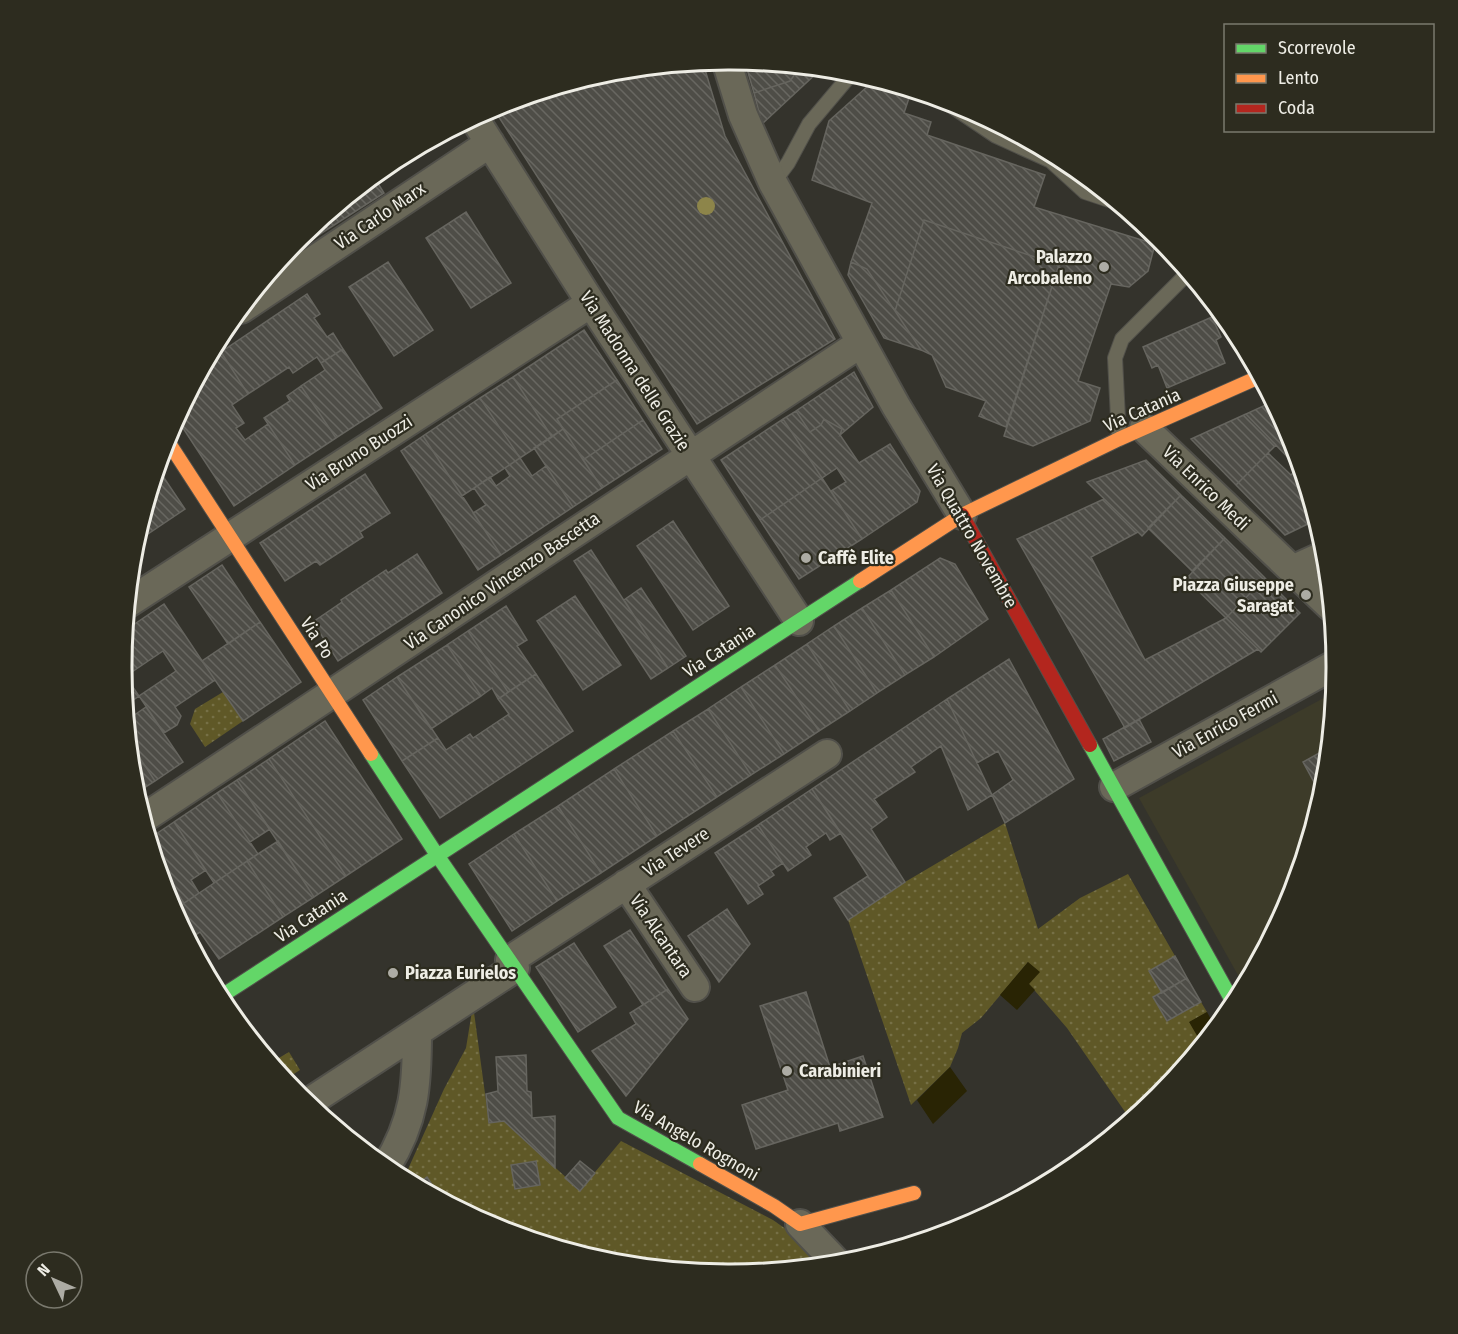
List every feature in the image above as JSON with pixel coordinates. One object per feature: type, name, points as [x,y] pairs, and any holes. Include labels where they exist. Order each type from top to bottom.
[{"type":"street","name":"Via Quattro Novembre","points":[[729,70],[743,115],[773,183],[896,406],[962,515],[1228,993]]},
{"type":"street","name":"Via Madonna delle Grazie","points":[[479,126],[591,303],[799,621]]},
{"type":"street","name":"Via Carlo Marx","points":[[265,293],[490,143]]},
{"type":"street","name":"Via Bruno Buozzi","points":[[137,597],[591,303]]},
{"type":"street","name":"Via Canonico Vincenzo Bascetta","points":[[151,813],[861,343]]},
{"type":"street","name":"Via Catania","points":[[229,991],[962,515],[1252,380]]},
{"type":"street","name":"Via Enrico Medi","points":[[1132,434],[1269,547],[1321,597]]},
{"type":"street","name":"Via Po","points":[[174,450],[437,855]]},
{"type":"street","points":[[1292,570],[1315,559]]},
{"type":"street","name":"Via Enrico Fermi","points":[[1114,787],[1326,670]]},
{"type":"street","name":"Via Tevere","points":[[316,1097],[518,964],[626,884],[827,754]]},
{"type":"street","name":"Via Angelo Rognoni","points":[[437,855],[518,964],[618,1118],[774,1206],[800,1224]]},
{"type":"street","name":"Via Alcantara","points":[[626,884],[695,987]]},
{"type":"street","points":[[391,1158],[400,1144],[411,1116],[416,1082],[417,1032]]},
{"type":"street","points":[[829,1255],[800,1224],[914,1193]]},
{"type":"lane","points":[[773,183],[788,163],[809,124],[844,82]]},
{"type":"lane","points":[[984,128],[1028,150]]},
{"type":"lane","points":[[1069,178],[1085,192],[1093,195]]},
{"type":"lane","points":[[1132,434],[1115,358],[1122,339],[1182,279]]},
{"type":"shaded area","points":[[223,692],[243,721],[205,747],[190,724],[195,709]]},
{"type":"shaded area","points":[[1324,698],[1314,783],[1294,859],[1264,931],[1239,976],[1139,798]]},
{"type":"shaded area","points":[[1005,823],[1038,929],[1080,898],[1128,874],[1175,956],[1150,971],[1162,993],[1153,997],[1167,1021],[1201,1002],[1207,1012],[1190,1022],[1200,1032],[1151,1089],[1125,1112],[1067,1028],[1029,984],[1028,962],[981,1018],[962,1033],[950,1067],[911,1105],[848,920],[905,882]]},
{"type":"shaded area","points":[[1028,962],[1040,972],[1029,984],[1035,990],[1017,1010],[1000,995]]},
{"type":"shaded area","points":[[473,1005],[489,1123],[504,1121],[580,1190],[621,1141],[773,1220],[790,1232],[813,1257],[729,1264],[651,1258],[613,1252],[537,1232],[465,1202],[431,1184],[408,1169],[444,1089],[466,1048]]},
{"type":"shaded area","points":[[1207,1012],[1210,1018],[1197,1036],[1189,1022]]},
{"type":"shaded area","points":[[289,1052],[300,1070],[294,1074],[279,1058]]},
{"type":"shaded area","points":[[950,1067],[967,1091],[933,1124],[917,1100]]},
{"type":"building","points":[[705,71],[725,136],[835,339],[697,424],[499,117],[537,102],[613,82]]},
{"type":"building","points":[[748,71],[794,75],[790,81],[754,93]]},
{"type":"building","points":[[794,75],[813,77],[762,124],[754,93],[790,81]]},
{"type":"building","name":"Palazzo Arcobaleno","points":[[867,87],[909,98],[904,113],[931,122],[927,135],[1045,175],[1034,207],[1147,242],[1154,248],[1148,271],[1129,287],[1111,284],[1078,381],[1100,388],[1090,421],[1033,446],[1004,436],[1059,265],[924,220],[895,311],[867,269],[851,262],[872,203],[812,180],[829,121]]},
{"type":"building","points":[[379,185],[384,193],[317,236]]},
{"type":"building","points":[[466,212],[511,283],[471,308],[426,238]]},
{"type":"building","points":[[924,220],[1059,265],[1006,427],[979,416],[986,401],[946,387],[932,355],[921,350],[895,311]]},
{"type":"building","points":[[388,262],[433,330],[394,356],[349,287]]},
{"type":"building","points":[[851,262],[867,269],[921,350],[884,338],[848,275]]},
{"type":"building","points":[[307,294],[320,314],[314,318],[327,337],[333,333],[343,349],[321,363],[317,357],[293,373],[289,367],[248,394],[222,353]]},
{"type":"building","points":[[1212,317],[1221,337],[1216,340],[1225,363],[1167,388],[1158,365],[1152,368],[1143,347]]},
{"type":"building","points":[[584,330],[617,380],[557,419],[563,429],[552,437],[513,377]]},
{"type":"building","points":[[343,349],[382,408],[336,438],[301,386],[325,370],[321,363]]},
{"type":"building","points":[[222,353],[248,394],[232,405],[244,423],[236,428],[245,440],[268,424],[295,465],[234,506],[183,428]]},
{"type":"building","points":[[854,372],[873,407],[840,435],[842,429],[824,419],[821,425],[810,432],[796,411]]},
{"type":"building","points":[[513,377],[552,437],[520,458],[480,398]]},
{"type":"building","points":[[617,380],[643,420],[583,460],[557,419]]},
{"type":"building","points":[[301,386],[336,438],[295,465],[264,418],[290,401],[287,396]]},
{"type":"building","points":[[480,398],[520,458],[462,496],[423,436]]},
{"type":"building","points":[[1265,405],[1287,456],[1246,414]]},
{"type":"building","points":[[796,411],[810,432],[821,425],[824,419],[842,429],[840,435],[859,463],[890,444],[920,491],[917,502],[862,539],[831,491],[846,482],[837,468],[822,478],[783,419]]},
{"type":"building","points":[[1246,414],[1276,445],[1236,485],[1191,439]]},
{"type":"building","points":[[783,419],[822,478],[760,520],[721,460]]},
{"type":"building","points":[[643,420],[662,449],[602,488],[583,460]]},
{"type":"building","points":[[563,429],[602,488],[573,507],[534,448]]},
{"type":"building","points":[[423,436],[501,555],[478,570],[401,451]]},
{"type":"building","points":[[1268,453],[1291,475],[1293,473],[1308,524],[1285,535],[1236,485]]},
{"type":"building","points":[[520,458],[532,476],[546,466],[573,507],[501,555],[473,513],[486,505],[474,488],[490,477],[496,486],[510,476],[505,468]]},
{"type":"building","points":[[1146,460],[1181,495],[1142,536],[1087,482]]},
{"type":"building","points":[[365,474],[390,513],[360,532],[363,537],[320,565],[316,561],[285,581],[260,543]]},
{"type":"building","points":[[163,477],[185,509],[148,534]]},
{"type":"building","points":[[822,478],[862,539],[799,579],[760,520]]},
{"type":"building","points":[[1181,495],[1225,538],[1192,571],[1148,528]]},
{"type":"building","points":[[1104,499],[1138,532],[1091,557],[1145,660],[1226,618],[1258,649],[1125,728],[1017,539]]},
{"type":"building","points":[[673,521],[729,606],[693,630],[637,546]]},
{"type":"building","points":[[1225,538],[1265,578],[1226,618],[1186,579]]},
{"type":"building","points":[[591,550],[668,668],[651,679],[574,561]]},
{"type":"building","points":[[417,554],[442,593],[338,661],[313,622],[386,570],[388,573]]},
{"type":"building","points":[[940,558],[955,564],[988,619],[934,657],[891,590]]},
{"type":"building","points":[[222,565],[260,622],[228,644],[189,587]]},
{"type":"building","points":[[1265,578],[1300,613],[1261,652],[1226,618]]},
{"type":"building","points":[[641,588],[686,656],[668,668],[624,600]]},
{"type":"building","points":[[891,590],[934,657],[905,675],[862,608]]},
{"type":"building","points":[[575,596],[621,665],[583,690],[537,621]]},
{"type":"building","points":[[164,604],[215,680],[175,707],[181,716],[177,725],[164,733],[139,696],[176,671],[163,651],[132,672],[134,624]]},
{"type":"building","points":[[506,606],[527,640],[517,646],[536,674],[508,692],[468,631]]},
{"type":"building","points":[[862,608],[905,675],[877,693],[834,626]]},
{"type":"building","points":[[260,622],[301,682],[243,721],[202,661]]},
{"type":"building","points":[[834,626],[877,693],[850,711],[807,644]]},
{"type":"building","points":[[468,631],[508,692],[498,699],[492,688],[481,696],[447,645]]},
{"type":"building","points":[[807,644],[850,711],[819,731],[775,665]]},
{"type":"building","points":[[447,645],[481,696],[431,729],[397,677]]},
{"type":"building","points":[[1009,659],[1074,779],[1005,823],[992,795],[1013,780],[998,751],[977,763],[947,699]]},
{"type":"building","points":[[775,665],[819,731],[784,754],[741,687]]},
{"type":"building","points":[[536,674],[573,731],[440,818],[402,761],[438,738],[446,750],[470,734],[473,738],[509,714],[498,699]]},
{"type":"building","points":[[397,677],[438,738],[402,761],[363,700]]},
{"type":"building","points":[[133,687],[139,696],[134,700]]},
{"type":"building","points":[[741,687],[784,754],[751,775],[708,709]]},
{"type":"building","points":[[947,699],[992,795],[968,810],[941,746],[911,767],[915,772],[874,799],[887,817],[871,829],[905,882],[848,920],[834,898],[868,876],[812,789]]},
{"type":"building","points":[[146,707],[183,762],[155,781],[140,758],[135,715]]},
{"type":"building","points":[[708,709],[751,775],[717,797],[673,731]]},
{"type":"building","points":[[1139,719],[1151,742],[1114,761],[1103,739]]},
{"type":"building","points":[[325,721],[402,839],[346,876],[269,759]]},
{"type":"building","points":[[673,731],[717,797],[657,836],[614,769]]},
{"type":"building","points":[[1319,753],[1314,782],[1303,762]]},
{"type":"building","points":[[140,758],[155,781],[145,787]]},
{"type":"building","points":[[269,759],[346,876],[314,897],[237,780]]},
{"type":"building","points":[[614,769],[657,836],[601,873],[558,806]]},
{"type":"building","points":[[237,780],[270,829],[250,842],[217,793]]},
{"type":"building","points":[[812,789],[841,833],[830,840],[826,833],[806,847],[811,855],[788,871],[758,825]]},
{"type":"building","points":[[217,793],[258,854],[214,883],[174,822]]},
{"type":"building","points":[[558,806],[601,873],[557,901],[514,834]]},
{"type":"building","points":[[174,822],[206,870],[191,880],[199,893],[184,903],[177,893],[157,834]]},
{"type":"building","points":[[758,825],[783,863],[771,871],[774,875],[758,886],[763,894],[748,904],[715,853]]},
{"type":"building","points":[[514,834],[557,901],[512,931],[469,864]]},
{"type":"building","points":[[278,841],[314,897],[283,917],[247,861]]},
{"type":"building","points":[[247,861],[283,917],[219,959],[200,932],[196,935],[182,904]]},
{"type":"building","points":[[727,909],[750,944],[719,982],[688,936]]},
{"type":"building","points":[[630,930],[668,989],[643,1005],[604,946]]},
{"type":"building","points":[[574,943],[616,1007],[578,1032],[536,967]]},
{"type":"building","points":[[1175,956],[1187,978],[1162,993],[1149,971]]},
{"type":"building","points":[[1187,978],[1201,1002],[1167,1021],[1153,997]]},
{"type":"building","points":[[668,989],[688,1019],[626,1096],[592,1051],[636,1024],[630,1013]]},
{"type":"building","points":[[806,992],[830,1067],[863,1056],[883,1117],[840,1131],[838,1123],[756,1149],[742,1105],[788,1090],[760,1006]]},
{"type":"building","points":[[526,1055],[527,1091],[531,1092],[532,1118],[555,1116],[555,1168],[504,1121],[489,1123],[486,1094],[498,1091],[496,1057]]},
{"type":"building","points":[[536,1161],[540,1185],[515,1189],[511,1165]]},
{"type":"building","points":[[580,1161],[595,1173],[580,1191],[565,1178]]},
{"type":"traffic: fast","points":[[229,991],[860,581]]},
{"type":"traffic: fast","points":[[1090,745],[1228,993]]},
{"type":"traffic: fast","points":[[371,754],[437,855],[618,1118],[700,1164]]},
{"type":"traffic: slow","points":[[860,581],[962,515],[1119,439],[1252,380]]},
{"type":"traffic: slow","points":[[174,450],[371,754]]},
{"type":"traffic: slow","points":[[700,1164],[774,1206],[800,1224],[914,1193]]},
{"type":"traffic: jam","points":[[962,515],[1090,745]]},
{"type":"place","name":"Palazzo Arcobaleno","points":[[1104,267]]},
{"type":"place","name":"Caffè Elite","points":[[806,558]]},
{"type":"place","name":"Piazza Giuseppe Saragat","points":[[1306,595]]},
{"type":"place","name":"Piazza Eurielos","points":[[393,973]]},
{"type":"place","name":"Carabinieri","points":[[787,1071]]}]
